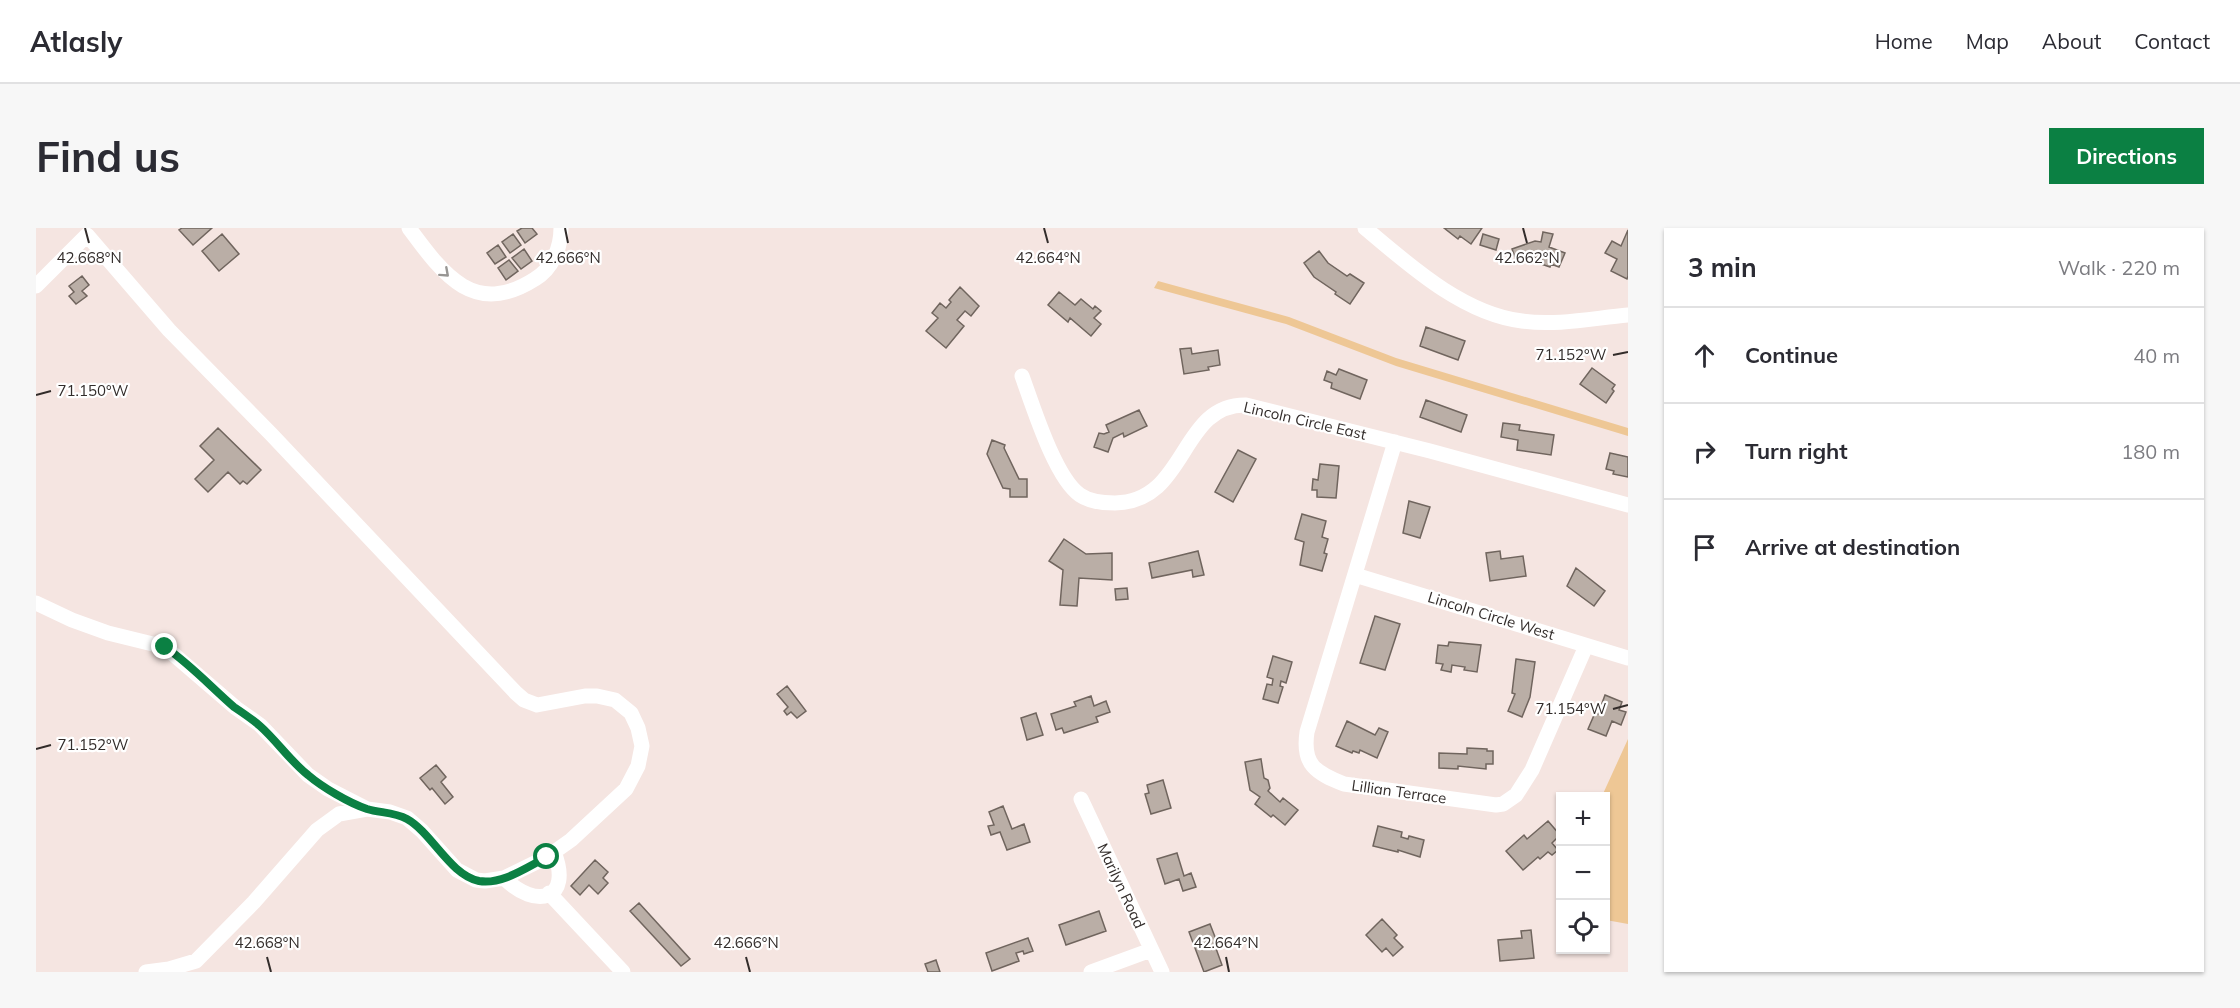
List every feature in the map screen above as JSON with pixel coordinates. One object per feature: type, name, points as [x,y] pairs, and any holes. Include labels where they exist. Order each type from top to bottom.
[{"type":"street","points":[[409,228],[442,271],[474,291],[496,295],[516,290],[542,275],[556,255],[561,228]]},
{"type":"street","points":[[1365,228],[1406,262],[1446,290],[1493,315],[1523,322],[1540,323],[1628,315]]},
{"type":"street","points":[[36,286],[84,232],[169,330],[271,434],[516,693],[524,700],[537,705],[597,696],[615,700],[631,713],[638,728],[642,746],[639,766],[626,789],[595,820],[554,852],[504,878],[476,880],[458,870],[422,831],[406,818],[390,812],[367,809],[339,814],[317,830],[254,902],[195,961],[169,969],[146,972]]},
{"type":"street","name":"Lincoln Circle East","points":[[1022,376],[1053,456],[1064,477],[1079,494],[1103,503],[1127,503],[1156,489],[1163,483],[1204,422],[1215,412],[1229,406],[1246,405],[1395,442],[1628,505]]},
{"type":"street","name":"Lillian Terrace","points":[[1395,442],[1307,732],[1305,748],[1315,769],[1325,777],[1344,784],[1497,806],[1503,804],[1516,795],[1532,770],[1586,646]]},
{"type":"street","name":"Lincoln Circle West","points":[[1355,574],[1628,658]]},
{"type":"street","points":[[36,603],[72,620],[108,633],[165,647],[236,708],[260,725],[308,775],[328,789],[367,809]]},
{"type":"street","name":"Marilyn Road","points":[[1081,799],[1162,972]]},
{"type":"street","points":[[504,878],[527,896],[542,897],[549,894],[558,885],[560,878],[554,852]]},
{"type":"street","points":[[549,894],[623,972]]},
{"type":"street","points":[[1091,972],[1151,950]]},
{"type":"shaded area","points":[[1158,281],[1289,317],[1396,358],[1628,428],[1628,436],[1396,366],[1286,324],[1154,288]]},
{"type":"shaded area","points":[[1628,739],[1628,924],[1610,921],[1610,792],[1604,792]]},
{"type":"building","points":[[182,228],[212,228],[193,245],[179,230]]},
{"type":"building","points":[[522,228],[532,228],[537,234],[525,243],[517,231]]},
{"type":"building","points":[[1444,228],[1482,228],[1471,244],[1460,236],[1458,239]]},
{"type":"building","points":[[1628,230],[1627,279],[1611,271],[1617,259],[1605,253],[1612,241],[1621,246]]},
{"type":"building","points":[[1543,232],[1553,234],[1549,247],[1565,253],[1559,267],[1541,264],[1542,260],[1534,257],[1517,263],[1512,249],[1535,241],[1541,242]]},
{"type":"building","points":[[222,234],[239,254],[219,271],[202,251]]},
{"type":"building","points":[[513,234],[521,245],[510,253],[502,242]]},
{"type":"building","points":[[1483,234],[1499,239],[1496,250],[1480,245]]},
{"type":"building","points":[[498,245],[506,257],[495,264],[487,253]]},
{"type":"building","points":[[524,249],[532,261],[521,269],[512,258]]},
{"type":"building","points":[[1319,251],[1328,263],[1347,276],[1350,274],[1364,283],[1350,304],[1314,277],[1304,263]]},
{"type":"building","points":[[509,260],[518,271],[506,280],[498,268]]},
{"type":"building","points":[[82,276],[89,285],[82,291],[87,296],[76,304],[69,296],[74,292],[69,286]]},
{"type":"building","points":[[960,287],[979,306],[971,316],[965,311],[957,320],[964,326],[946,348],[926,331],[938,318],[932,313],[940,303],[946,308],[951,302],[949,300]]},
{"type":"building","points":[[1059,292],[1075,305],[1081,299],[1093,309],[1095,306],[1101,311],[1094,318],[1101,324],[1091,336],[1070,318],[1068,322],[1048,305]]},
{"type":"building","points":[[1426,327],[1465,341],[1458,360],[1420,346]]},
{"type":"building","points":[[1191,348],[1192,354],[1218,350],[1220,365],[1208,367],[1209,370],[1184,374],[1180,349]]},
{"type":"building","points":[[1592,368],[1615,385],[1606,403],[1580,384]]},
{"type":"building","points":[[1339,369],[1367,380],[1360,399],[1331,388],[1332,383],[1324,380],[1327,371],[1336,375]]},
{"type":"building","points":[[1426,400],[1467,415],[1461,432],[1420,417]]},
{"type":"building","points":[[1139,410],[1147,426],[1124,437],[1123,433],[1113,438],[1108,452],[1094,447],[1099,433],[1109,432],[1106,425]]},
{"type":"building","points":[[1503,423],[1520,425],[1519,430],[1554,435],[1551,455],[1517,450],[1518,440],[1501,437]]},
{"type":"building","points":[[218,428],[261,470],[247,484],[243,481],[240,484],[228,472],[208,492],[195,479],[214,460],[200,446]]},
{"type":"building","points":[[992,440],[1005,445],[1004,448],[1019,479],[1027,479],[1027,497],[1010,497],[1010,489],[1003,488],[987,454]]},
{"type":"building","points":[[1238,450],[1256,459],[1233,502],[1215,492]]},
{"type":"building","points":[[1610,453],[1628,457],[1628,477],[1613,474],[1614,471],[1606,469]]},
{"type":"building","points":[[1320,464],[1339,466],[1336,498],[1317,497],[1317,490],[1312,490],[1313,479],[1318,480]]},
{"type":"building","points":[[1409,501],[1430,507],[1420,538],[1403,533]]},
{"type":"building","points":[[1302,514],[1326,521],[1322,537],[1328,539],[1324,553],[1327,554],[1322,571],[1300,565],[1304,542],[1295,539]]},
{"type":"building","points":[[1064,539],[1086,554],[1112,553],[1112,580],[1079,578],[1077,606],[1060,605],[1063,570],[1049,561]]},
{"type":"building","points":[[1198,551],[1204,575],[1193,577],[1192,570],[1152,578],[1149,563]]},
{"type":"building","points":[[1500,551],[1501,559],[1523,556],[1526,576],[1490,581],[1486,553]]},
{"type":"building","points":[[1576,568],[1605,591],[1594,606],[1567,586]]},
{"type":"building","points":[[1127,588],[1128,599],[1116,600],[1115,589]]},
{"type":"building","points":[[1375,616],[1400,624],[1385,670],[1360,663]]},
{"type":"building","points":[[1449,642],[1481,645],[1477,672],[1452,665],[1451,672],[1441,670],[1443,664],[1436,663],[1438,645],[1448,646]]},
{"type":"building","points":[[1273,656],[1292,662],[1286,683],[1281,681],[1280,686],[1283,687],[1278,703],[1263,699],[1267,684],[1272,685],[1273,679],[1267,677]]},
{"type":"building","points":[[1516,659],[1535,662],[1530,697],[1522,717],[1508,711],[1515,694],[1512,693]]},
{"type":"building","points":[[787,686],[806,711],[797,718],[791,712],[787,715],[784,711],[788,707],[777,694]]},
{"type":"building","points":[[1605,695],[1622,702],[1619,710],[1626,712],[1621,725],[1612,721],[1606,736],[1588,729],[1595,713],[1598,714]]},
{"type":"building","points":[[1091,696],[1094,706],[1106,701],[1110,712],[1096,717],[1098,722],[1064,733],[1062,728],[1056,730],[1051,714],[1076,706],[1074,702]]},
{"type":"building","points":[[1036,713],[1043,735],[1027,740],[1021,718]]},
{"type":"building","points":[[1347,721],[1375,735],[1379,728],[1388,732],[1377,758],[1360,750],[1359,753],[1353,751],[1352,753],[1336,746]]},
{"type":"building","points":[[1467,748],[1493,751],[1493,764],[1486,764],[1486,769],[1458,766],[1458,769],[1439,768],[1439,753],[1467,754]]},
{"type":"building","points":[[1261,759],[1264,778],[1268,780],[1270,788],[1268,791],[1280,802],[1283,798],[1298,810],[1285,825],[1255,804],[1260,797],[1250,790],[1245,762]]},
{"type":"building","points":[[436,765],[446,777],[441,782],[453,797],[445,804],[420,778]]},
{"type":"building","points":[[1163,780],[1171,808],[1151,814],[1145,794],[1149,793],[1147,785]]},
{"type":"building","points":[[1003,806],[1012,829],[1024,824],[1030,842],[1007,850],[1000,832],[991,835],[988,826],[994,825],[989,812]]},
{"type":"building","points":[[1548,821],[1556,830],[1556,839],[1552,843],[1556,852],[1552,855],[1548,852],[1540,859],[1538,857],[1523,870],[1506,851],[1524,835],[1527,839]]},
{"type":"building","points":[[1378,826],[1402,832],[1401,837],[1408,839],[1409,836],[1424,840],[1420,857],[1398,850],[1398,852],[1373,846]]},
{"type":"building","points":[[1177,853],[1184,876],[1191,873],[1196,887],[1183,891],[1179,879],[1165,884],[1157,859]]},
{"type":"building","points":[[595,860],[608,872],[603,878],[608,883],[598,894],[589,885],[580,895],[571,886]]},
{"type":"building","points":[[639,903],[690,959],[681,966],[630,911]]},
{"type":"building","points":[[1099,911],[1106,931],[1066,945],[1059,925]]},
{"type":"building","points":[[1382,919],[1397,935],[1394,938],[1403,947],[1393,956],[1386,948],[1382,952],[1366,935]]},
{"type":"building","points":[[1210,924],[1222,965],[1204,972],[1189,932]]},
{"type":"building","points":[[1531,930],[1534,958],[1500,961],[1498,940],[1522,938],[1521,931]]},
{"type":"building","points":[[1028,938],[1033,951],[1024,954],[1023,951],[1016,953],[1019,961],[992,971],[986,953]]},
{"type":"building","points":[[936,960],[940,972],[928,972],[925,964]]},
{"type":"route","points":[[165,647],[236,708],[260,725],[308,775],[328,789],[367,809],[390,812],[406,818],[422,831],[458,870],[467,876],[480,881],[504,878],[547,857]]}]
